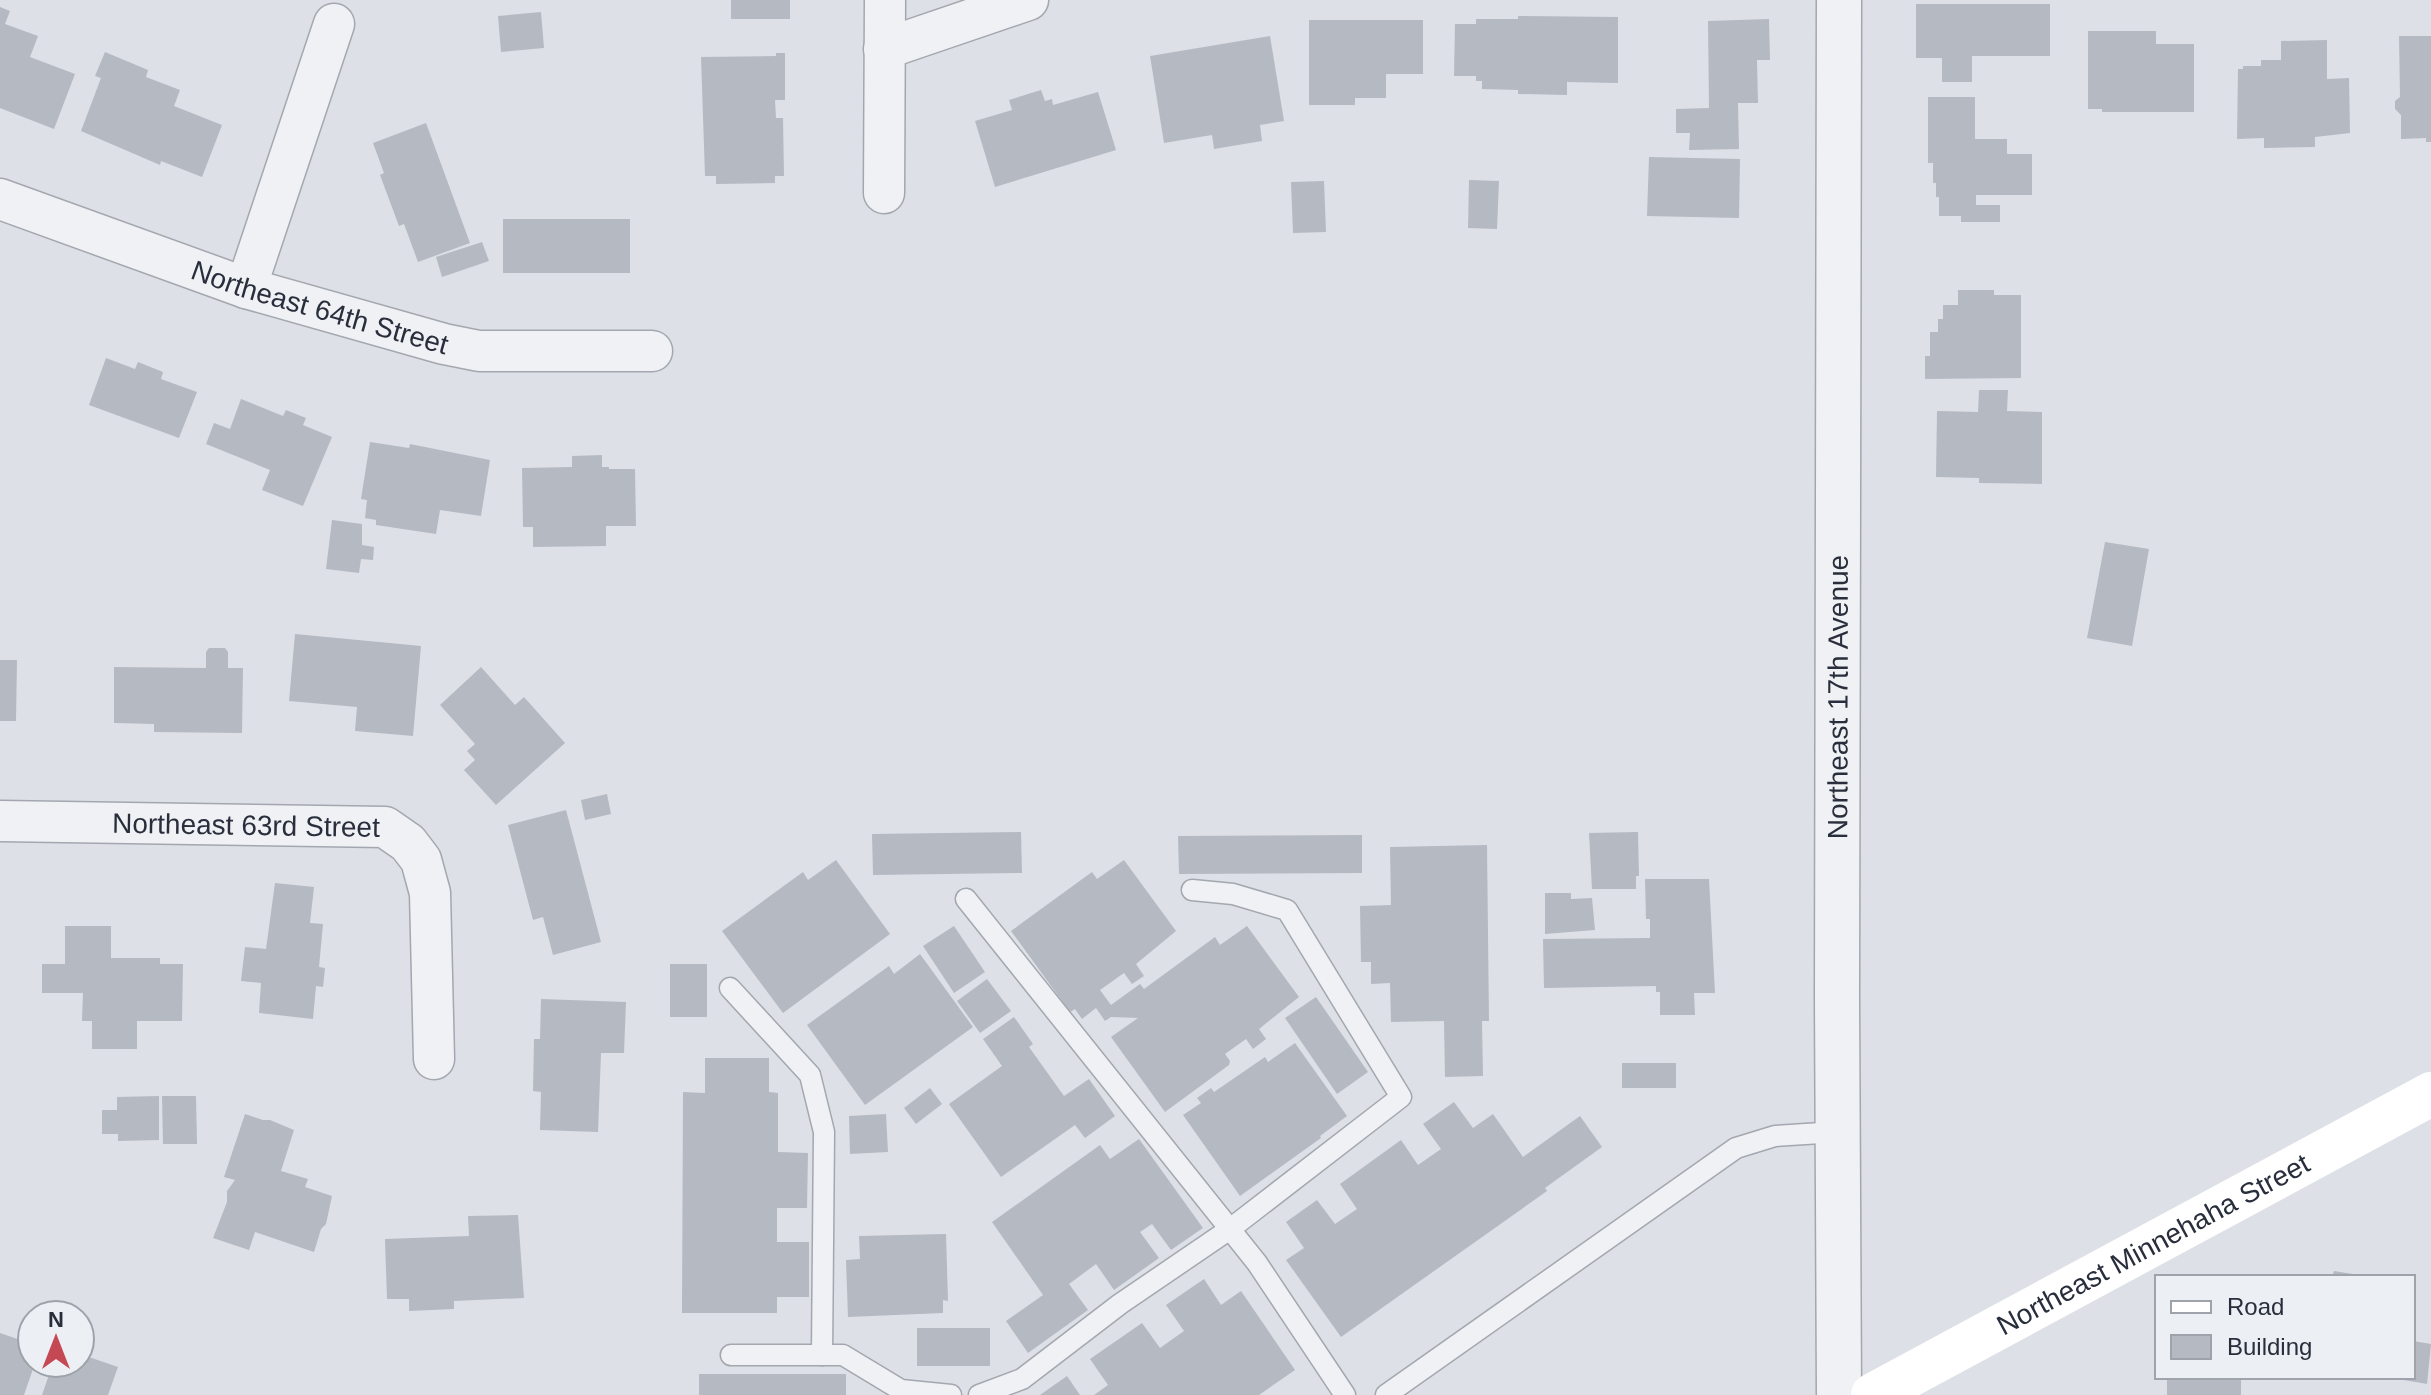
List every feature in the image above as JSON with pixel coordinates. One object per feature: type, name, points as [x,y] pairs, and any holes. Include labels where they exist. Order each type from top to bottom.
[{"type":"main road","name":"Northeast Minnehaha Street","points":[[1873,1395],[2431,1094]]},
{"type":"street","points":[[884,193],[885,0]]},
{"type":"street","points":[[884,49],[1028,0]]},
{"type":"street","name":"Northeast 17th Avenue","points":[[1839,0],[1839,1395]]},
{"type":"street","points":[[246,288],[334,24]]},
{"type":"street","name":"Northeast 64th Street","points":[[0,199],[246,288],[412,336],[479,351],[652,351]]},
{"type":"street","name":"Northeast 63rd Street","points":[[0,821],[385,827],[408,843],[421,860],[430,893],[434,1059]]},
{"type":"lane","points":[[979,1395],[1022,1379],[1120,1304],[1230,1229],[1401,1097],[1287,910],[1233,894],[1192,890]]},
{"type":"lane","points":[[966,899],[1257,1263],[1345,1395]]},
{"type":"lane","points":[[730,988],[810,1075],[824,1132],[822,1355]]},
{"type":"lane","points":[[1386,1395],[1736,1148],[1775,1136],[1837,1132]]},
{"type":"lane","points":[[731,1355],[843,1355],[901,1390],[951,1395]]},
{"type":"building","points":[[731,0],[790,0],[790,19],[731,19]]},
{"type":"building","points":[[1916,4],[2050,4],[2050,56],[1972,56],[1972,82],[1942,82],[1942,58],[1916,58]]},
{"type":"building","points":[[0,7],[10,11],[5,24],[38,36],[30,57],[75,74],[54,129],[0,108]]},
{"type":"building","points":[[541,12],[544,48],[501,52],[498,16]]},
{"type":"building","points":[[1518,16],[1618,17],[1618,83],[1567,82],[1567,95],[1518,94],[1518,90],[1482,89],[1482,81],[1476,81],[1476,76],[1454,76],[1455,24],[1476,24],[1476,19],[1518,19]]},
{"type":"building","points":[[1769,19],[1770,60],[1757,60],[1758,103],[1738,103],[1739,149],[1689,150],[1690,133],[1676,133],[1676,109],[1709,108],[1708,21]]},
{"type":"building","points":[[1309,20],[1423,20],[1423,74],[1386,74],[1386,98],[1355,98],[1355,105],[1309,105]]},
{"type":"building","points":[[2088,31],[2156,31],[2156,44],[2194,44],[2194,112],[2102,112],[2102,109],[2088,109]]},
{"type":"building","points":[[1270,36],[1284,121],[1260,125],[1262,141],[1214,149],[1212,135],[1164,143],[1150,56]]},
{"type":"building","points":[[2399,36],[2431,36],[2431,142],[2426,142],[2426,138],[2401,139],[2401,115],[2395,109],[2395,101],[2400,97]]},
{"type":"building","points":[[2327,40],[2327,79],[2349,78],[2350,133],[2315,137],[2315,147],[2264,148],[2264,138],[2237,139],[2238,69],[2261,66],[2261,60],[2281,60],[2281,41]]},
{"type":"building","points":[[105,52],[148,70],[146,77],[180,90],[174,106],[222,125],[202,177],[161,161],[160,165],[81,131],[101,78],[95,76]]},
{"type":"building","points":[[776,53],[785,53],[785,100],[775,100],[776,118],[783,118],[784,176],[775,176],[775,183],[716,184],[716,176],[705,176],[701,57],[776,56]]},
{"type":"building","points":[[1041,90],[1045,101],[1052,99],[1053,105],[1098,92],[1116,150],[995,187],[975,121],[1012,110],[1009,100]]},
{"type":"building","points":[[1928,97],[1975,97],[1975,139],[2007,139],[2007,154],[2032,154],[2032,195],[1976,195],[1976,205],[2000,205],[2000,222],[1961,222],[1961,216],[1939,216],[1933,163],[1928,163]]},
{"type":"building","points":[[426,123],[470,243],[418,262],[404,224],[399,226],[380,175],[384,173],[373,143]]},
{"type":"building","points":[[1649,157],[1740,159],[1739,218],[1647,216]]},
{"type":"building","points":[[1469,180],[1499,181],[1497,229],[1468,228]]},
{"type":"building","points":[[1324,181],[1326,232],[1293,233],[1291,182]]},
{"type":"building","points":[[503,219],[630,219],[630,273],[503,273]]},
{"type":"building","points":[[482,242],[489,261],[442,277],[436,257]]},
{"type":"building","points":[[1958,290],[1994,290],[1994,295],[2021,295],[2021,378],[1925,379],[1925,356],[1930,356],[1930,332],[1938,332],[1938,319],[1943,319],[1943,305],[1958,305]]},
{"type":"building","points":[[106,358],[135,369],[138,362],[163,372],[161,379],[197,392],[179,438],[89,405]]},
{"type":"building","points":[[1979,390],[2008,390],[2007,411],[2042,412],[2042,484],[1979,483],[1979,478],[1936,477],[1937,411],[1978,412]]},
{"type":"building","points":[[241,399],[283,416],[286,410],[306,418],[303,425],[332,437],[303,506],[262,490],[270,470],[206,444],[214,423],[230,429]]},
{"type":"building","points":[[370,442],[409,448],[410,444],[490,460],[481,516],[440,510],[436,534],[376,525],[376,520],[365,518],[367,500],[361,499]]},
{"type":"building","points":[[602,455],[602,467],[635,469],[636,526],[606,526],[606,546],[533,547],[533,527],[523,527],[522,468],[572,467],[572,456]]},
{"type":"building","points":[[332,520],[362,524],[362,545],[374,547],[373,560],[361,559],[359,573],[326,569]]},
{"type":"building","points":[[2105,542],[2149,549],[2132,646],[2087,638]]},
{"type":"building","points":[[295,634],[421,646],[413,736],[355,731],[357,707],[289,701]]},
{"type":"building","points":[[209,648],[225,648],[228,668],[243,668],[242,733],[154,732],[154,724],[114,723],[114,667],[206,668]]},
{"type":"building","points":[[0,660],[17,660],[16,721],[0,721]]},
{"type":"building","points":[[481,667],[515,705],[524,697],[565,743],[496,805],[464,770],[475,760],[467,751],[475,744],[440,705]]},
{"type":"building","points":[[607,794],[611,814],[585,820],[581,800]]},
{"type":"building","points":[[566,810],[601,942],[553,955],[543,917],[533,920],[508,825]]},
{"type":"building","points":[[1021,832],[1022,873],[873,875],[872,834]]},
{"type":"building","points":[[1638,832],[1639,876],[1636,876],[1636,889],[1592,889],[1589,833]]},
{"type":"building","points":[[1362,835],[1362,873],[1179,874],[1178,836]]},
{"type":"building","points":[[1487,845],[1489,1021],[1482,1021],[1483,1076],[1445,1077],[1444,1021],[1391,1022],[1390,983],[1371,984],[1371,962],[1361,962],[1360,906],[1391,905],[1390,847]]},
{"type":"building","points":[[836,860],[890,934],[783,1013],[722,931],[803,872],[808,880]]},
{"type":"building","points":[[1124,860],[1176,931],[1136,964],[1144,976],[1132,984],[1124,973],[1100,990],[1111,1005],[1140,984],[1144,989],[1215,937],[1220,945],[1247,926],[1299,997],[1259,1029],[1266,1039],[1253,1049],[1246,1039],[1225,1054],[1229,1065],[1165,1112],[1111,1037],[1138,1018],[1111,1017],[1105,1021],[1096,1008],[1082,1019],[1075,1009],[1070,1012],[1011,931],[1092,872],[1097,879]]},
{"type":"building","points":[[1645,879],[1709,879],[1715,993],[1694,993],[1695,1015],[1660,1015],[1660,992],[1656,992],[1656,986],[1544,988],[1543,939],[1650,938]]},
{"type":"building","points":[[275,883],[314,887],[310,923],[323,924],[319,967],[325,968],[323,987],[316,986],[313,1019],[259,1013],[261,983],[241,981],[245,947],[266,949]]},
{"type":"building","points":[[1545,893],[1571,893],[1571,899],[1592,898],[1595,930],[1545,934]]},
{"type":"building","points":[[65,926],[111,926],[111,958],[160,958],[160,964],[183,964],[182,1021],[137,1021],[137,1049],[92,1049],[92,1021],[82,1021],[83,993],[42,993],[42,964],[65,964]]},
{"type":"building","points":[[954,926],[985,972],[954,993],[923,946]]},
{"type":"building","points":[[920,954],[973,1027],[865,1105],[807,1025],[889,966],[894,974]]},
{"type":"building","points":[[670,964],[707,964],[707,1017],[670,1017]]},
{"type":"building","points":[[987,979],[1011,1011],[980,1033],[957,1001]]},
{"type":"building","points":[[1316,997],[1368,1072],[1337,1094],[1285,1018]]},
{"type":"building","points":[[541,999],[626,1002],[624,1053],[601,1053],[598,1132],[540,1130],[541,1092],[533,1091],[534,1039],[540,1039]]},
{"type":"building","points":[[1014,1017],[1033,1044],[1029,1047],[1064,1096],[1089,1079],[1115,1116],[1085,1138],[1075,1125],[1001,1177],[949,1104],[1002,1066],[983,1039]]},
{"type":"building","points":[[1295,1043],[1347,1116],[1240,1196],[1183,1115],[1201,1103],[1197,1098],[1211,1088],[1214,1092],[1265,1057],[1268,1062]]},
{"type":"building","points":[[705,1058],[769,1058],[769,1092],[778,1093],[778,1152],[808,1153],[807,1208],[777,1208],[777,1242],[809,1242],[809,1297],[777,1297],[777,1313],[682,1313],[683,1092],[705,1093]]},
{"type":"building","points":[[1622,1063],[1676,1063],[1676,1088],[1622,1088]]},
{"type":"building","points":[[930,1088],[942,1104],[916,1124],[904,1108]]},
{"type":"building","points":[[159,1096],[159,1140],[118,1141],[118,1134],[102,1134],[102,1110],[117,1110],[117,1097]]},
{"type":"building","points":[[162,1096],[196,1096],[197,1144],[163,1144]]},
{"type":"building","points":[[1454,1102],[1473,1128],[1493,1114],[1523,1157],[1580,1116],[1602,1147],[1545,1188],[1547,1191],[1341,1337],[1286,1260],[1304,1248],[1286,1222],[1317,1200],[1335,1224],[1357,1209],[1340,1184],[1401,1140],[1418,1165],[1441,1149],[1423,1124]]},
{"type":"building","points":[[245,1114],[294,1130],[281,1171],[308,1179],[305,1187],[332,1196],[326,1224],[321,1229],[314,1252],[255,1232],[249,1250],[213,1238],[227,1202],[227,1191],[235,1180],[224,1177]]},
{"type":"building","points":[[886,1114],[888,1152],[850,1154],[849,1116]]},
{"type":"building","points":[[1139,1139],[1203,1228],[1171,1250],[1152,1224],[1140,1232],[1159,1258],[1114,1290],[1096,1264],[1069,1284],[1088,1310],[1028,1353],[1006,1321],[1043,1295],[992,1222],[1100,1145],[1110,1159]]},
{"type":"building","points":[[518,1215],[524,1298],[454,1301],[454,1309],[409,1311],[409,1299],[387,1299],[385,1239],[469,1236],[468,1216]]},
{"type":"building","points":[[946,1234],[948,1301],[943,1300],[943,1313],[848,1317],[846,1260],[860,1259],[859,1236]]},
{"type":"building","points":[[2334,1271],[2359,1275],[2333,1275]]},
{"type":"building","points":[[1204,1279],[1221,1305],[1241,1291],[1295,1370],[1259,1395],[1094,1395],[1108,1385],[1090,1359],[1142,1323],[1160,1348],[1184,1331],[1166,1305]]},
{"type":"building","points":[[917,1328],[990,1328],[990,1366],[917,1366]]},
{"type":"building","points":[[0,1333],[16,1338],[16,1379],[30,1379],[24,1395],[0,1395]]},
{"type":"building","points":[[2415,1341],[2431,1344],[2427,1384],[2398,1379],[2415,1379]]},
{"type":"building","points":[[96,1359],[118,1367],[108,1395],[42,1395],[48,1379],[96,1379]]},
{"type":"building","points":[[699,1374],[846,1374],[846,1395],[699,1395]]},
{"type":"building","points":[[1067,1376],[1080,1395],[1040,1395]]},
{"type":"building","points":[[2167,1379],[2241,1379],[2241,1395],[2167,1395]]}]
